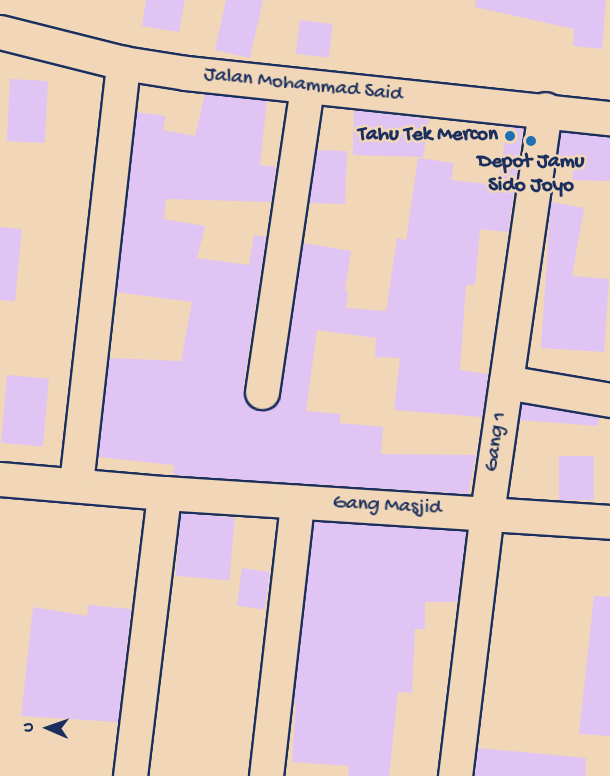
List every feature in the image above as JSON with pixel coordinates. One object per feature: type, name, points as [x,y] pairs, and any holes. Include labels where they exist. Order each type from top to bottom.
[{"type":"street","name":"Jalan Mohammad Said","points":[[0,32],[123,63],[308,88],[546,109],[610,118]]},
{"type":"street","points":[[76,484],[123,63]]},
{"type":"street","points":[[262,392],[308,88]]},
{"type":"street","name":"Gang 1","points":[[455,776],[487,513],[546,109]]},
{"type":"street","points":[[506,382],[610,400]]},
{"type":"street","name":"Gang Masjid","points":[[0,478],[164,493],[610,522]]},
{"type":"street","points":[[130,776],[164,493]]},
{"type":"street","points":[[266,776],[297,502]]},
{"type":"building","points":[[146,0],[185,0],[179,32],[142,26]]},
{"type":"building","points":[[226,0],[263,0],[250,58],[215,50]]},
{"type":"building","points":[[476,0],[606,0],[602,49],[573,46],[574,29],[475,7]]},
{"type":"building","points":[[300,20],[333,24],[329,58],[296,54]]},
{"type":"building","points":[[10,79],[48,81],[45,143],[7,141]]},
{"type":"building","points":[[205,94],[267,100],[260,165],[276,167],[271,202],[166,199],[164,219],[205,226],[197,258],[249,265],[254,235],[266,237],[243,389],[250,406],[260,411],[276,404],[281,395],[303,243],[351,251],[345,291],[348,291],[346,308],[386,311],[397,238],[406,240],[418,158],[454,163],[451,180],[498,185],[507,126],[523,128],[508,232],[480,229],[475,285],[466,285],[460,370],[488,374],[482,417],[394,410],[400,358],[375,357],[376,338],[317,330],[306,411],[340,414],[340,423],[383,427],[381,454],[476,455],[468,494],[186,476],[173,474],[174,465],[98,457],[109,358],[181,361],[192,302],[116,292],[136,112],[166,116],[163,130],[195,136]]},
{"type":"building","points":[[354,110],[429,119],[423,157],[353,155]]},
{"type":"building","points":[[561,132],[610,137],[610,181],[572,180],[574,163],[557,161]]},
{"type":"building","points":[[317,150],[347,151],[345,204],[309,203]]},
{"type":"building","points":[[551,202],[584,208],[572,276],[609,279],[604,352],[541,348]]},
{"type":"building","points":[[0,227],[22,229],[15,301],[0,300]]},
{"type":"building","points":[[7,375],[49,379],[43,446],[1,443]]},
{"type":"building","points":[[522,404],[599,417],[598,426],[519,420]]},
{"type":"building","points":[[559,456],[594,456],[594,500],[559,500]]},
{"type":"building","points":[[181,513],[235,518],[229,580],[176,576]]},
{"type":"building","points":[[314,522],[466,531],[457,602],[425,602],[425,629],[415,629],[412,693],[398,692],[389,776],[348,776],[349,766],[292,762],[296,703],[293,703]]},
{"type":"building","points":[[242,568],[270,572],[264,610],[237,606]]},
{"type":"building","points":[[594,596],[610,597],[610,736],[579,734]]},
{"type":"building","points":[[88,605],[131,609],[118,722],[21,716],[33,607],[87,616]]},
{"type":"building","points":[[477,748],[586,758],[586,776],[475,776]]},
{"type":"place","name":"Tahu Tek Mercon","points":[[510,136]]},
{"type":"place","name":"Depot Jamu Sido Joyo","points":[[531,141]]}]
